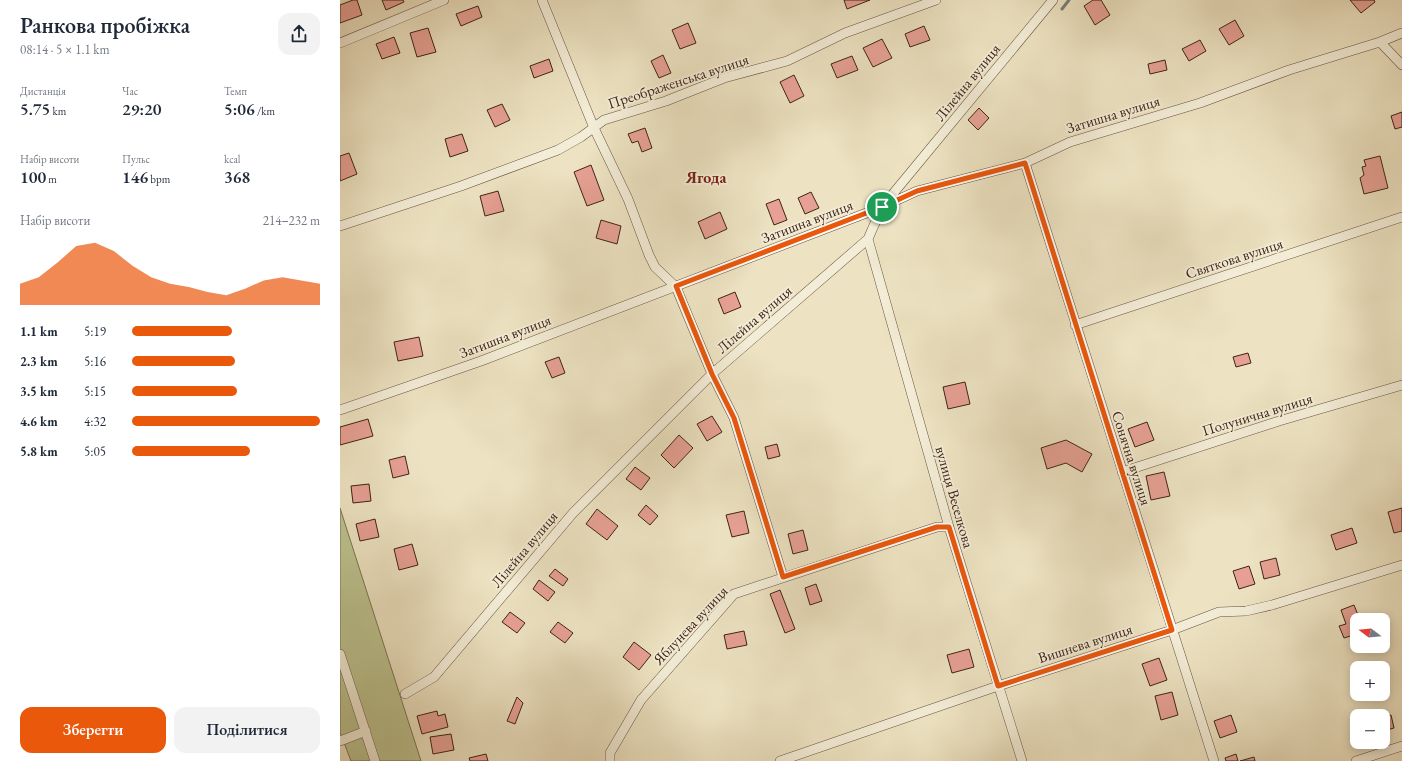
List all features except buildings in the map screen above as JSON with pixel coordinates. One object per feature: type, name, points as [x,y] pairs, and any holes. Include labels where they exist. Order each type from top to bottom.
[{"type":"street","points":[[340,43],[444,0]]},
{"type":"street","points":[[542,0],[594,128],[628,199],[655,267],[676,286],[712,374],[734,418],[783,577]]},
{"type":"street","name":"Преображенська вулиця","points":[[340,226],[447,191],[558,150],[594,128],[604,120],[666,101],[724,78],[759,70],[787,60],[845,33],[936,0]]},
{"type":"street","name":"Лілейна вулиця","points":[[405,694],[434,677],[574,513],[712,374],[868,239],[882,207],[1053,0]]},
{"type":"street","name":"Затишна вулиця","points":[[340,410],[481,361],[882,207],[917,191],[1025,163],[1070,142],[1200,102],[1288,70],[1380,42],[1402,32]]},
{"type":"street","points":[[1380,42],[1402,65]]},
{"type":"street","name":"Сонячна вулиця","points":[[1025,163],[1214,761]]},
{"type":"street","name":"Святкова вулиця","points":[[1075,325],[1402,217]]},
{"type":"street","name":"вулиця Веселкова","points":[[868,239],[949,527],[1022,761]]},
{"type":"street","name":"Полунична вулиця","points":[[1122,472],[1279,421],[1402,386]]},
{"type":"street","name":"Яблунева вулиця","points":[[610,761],[610,753],[641,700],[734,594],[937,527],[949,527]]},
{"type":"street","name":"Вишнева вулиця","points":[[780,761],[998,686],[1172,630],[1219,612],[1246,610],[1272,605],[1402,565]]},
{"type":"street","points":[[340,654],[375,761]]},
{"type":"street","points":[[340,741],[366,731]]},
{"type":"street","points":[[1356,761],[1402,746]]},
{"type":"green space","points":[[340,508],[421,761],[351,761],[340,732]]},
{"type":"waterway","points":[[1062,9],[1069,0]]},
{"type":"district","name":"Ягода","points":[[706,177]]},
{"type":"route","points":[[1025,163],[1104,418],[1172,630],[998,686],[949,527],[937,527],[783,577],[771,543],[734,418],[712,374],[676,286],[882,207],[917,191],[1025,163]]}]
